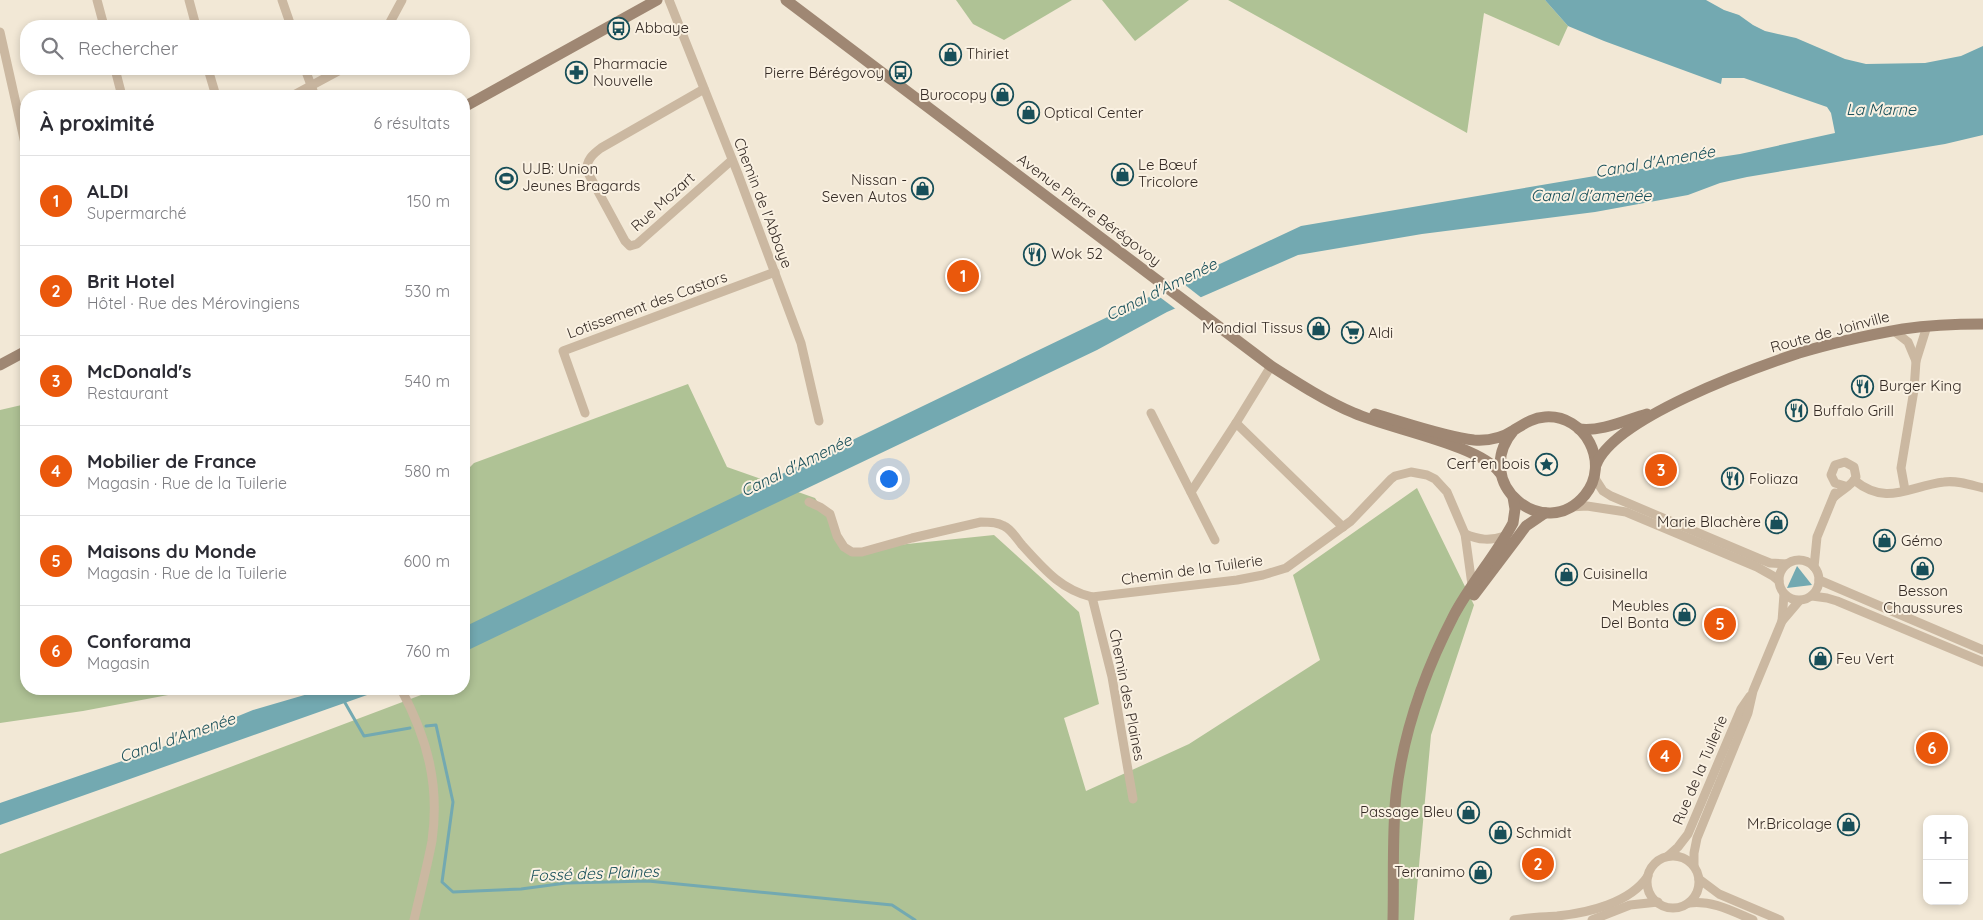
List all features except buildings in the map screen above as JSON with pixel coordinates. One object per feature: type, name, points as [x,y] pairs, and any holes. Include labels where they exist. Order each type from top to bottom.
[{"type":"main road","points":[[470,104],[657,0]]},
{"type":"main road","name":"Avenue Pierre Bérégovoy","points":[[786,0],[1271,366],[1321,395]]},
{"type":"main road","name":"Route de Joinville","points":[[1663,410],[1764,365],[1809,351],[1894,331],[1926,326],[1983,324]]},
{"type":"main road","points":[[0,365],[20,354]]},
{"type":"main road","points":[[1321,395],[1341,408],[1374,421],[1471,452],[1492,463],[1500,473],[1512,497],[1522,505],[1533,510],[1545,512],[1570,507],[1585,494],[1604,451],[1614,440],[1663,410]]},
{"type":"main road","points":[[1321,395],[1376,414],[1460,438],[1483,440],[1496,438],[1526,422],[1546,417],[1566,421],[1580,429],[1590,442],[1595,457],[1595,471]]},
{"type":"main road","points":[[1580,429],[1603,427],[1663,410]]},
{"type":"main road","points":[[1500,473],[1501,454],[1514,430]]},
{"type":"main road","points":[[1393,920],[1396,794],[1412,720],[1430,668],[1448,627],[1472,585],[1505,536],[1514,518],[1515,509],[1512,497]]},
{"type":"main road","points":[[1402,920],[1399,907],[1400,830],[1403,795],[1409,757],[1427,695],[1450,638],[1473,596],[1526,526],[1545,512]]},
{"type":"street","points":[[97,0],[102,20]]},
{"type":"street","points":[[189,0],[194,20]]},
{"type":"street","points":[[282,0],[289,20]]},
{"type":"street","points":[[391,20],[402,0]]},
{"type":"street","name":"Chemin de l'Abbaye","points":[[669,0],[801,343],[819,421]]},
{"type":"street","points":[[0,32],[20,121]]},
{"type":"street","points":[[117,75],[120,90]]},
{"type":"street","points":[[210,75],[214,90]]},
{"type":"street","points":[[308,75],[313,90]]},
{"type":"street","points":[[303,90],[331,75]]},
{"type":"street","name":"Rue Mozart","points":[[704,89],[602,148],[589,159],[587,164],[588,171],[625,241],[630,246],[633,246],[732,160]]},
{"type":"street","name":"Lotissement des Castors","points":[[585,413],[562,351],[775,272]]},
{"type":"street","points":[[1905,490],[1901,468],[1914,390],[1916,361],[1926,326]]},
{"type":"street","points":[[1894,331],[1908,342],[1916,361]]},
{"type":"street","points":[[1191,492],[1271,366]]},
{"type":"street","points":[[1151,412],[1215,540]]},
{"type":"street","points":[[1236,423],[1343,527]]},
{"type":"street","points":[[1812,596],[1819,580],[1814,567],[1817,538],[1834,497],[1835,483],[1831,472],[1835,465],[1841,462],[1848,462],[1854,467],[1856,473],[1854,480],[1834,497]]},
{"type":"street","points":[[1595,471],[1603,491],[1611,496],[1760,560],[1770,563],[1787,564],[1799,560],[1805,561],[1814,567]]},
{"type":"street","name":"Chemin de la Tuilerie","points":[[1092,597],[1263,575],[1286,568],[1361,512],[1390,479],[1411,472],[1427,475],[1441,485],[1451,501],[1465,534],[1472,585]]},
{"type":"street","points":[[1854,480],[1863,487],[1881,494],[1945,481],[1983,488]]},
{"type":"street","points":[[1835,483],[1845,486]]},
{"type":"street","points":[[809,502],[830,514],[837,536],[844,547],[852,552],[862,552],[981,522],[992,522],[1004,526],[1061,584],[1077,593],[1092,597]]},
{"type":"street","points":[[1570,507],[1587,506],[1626,512],[1757,567],[1779,581],[1784,594],[1793,600],[1812,596],[1837,601],[1983,662]]},
{"type":"street","points":[[1465,534],[1483,540],[1505,536]]},
{"type":"street","points":[[1799,560],[1817,538]]},
{"type":"street","points":[[1779,581],[1781,572],[1787,564]]},
{"type":"street","points":[[1819,580],[1983,650]]},
{"type":"street","name":"Rue de la Tuilerie","points":[[1782,621],[1784,594]]},
{"type":"street","name":"Chemin des Plaines","points":[[1092,597],[1112,677],[1132,799]]},
{"type":"street","name":"Rue de la Tuilerie","points":[[1694,866],[1696,838],[1748,712],[1753,691],[1782,621],[1799,600]]},
{"type":"street","name":"Rue de la Tuilerie","points":[[1668,856],[1688,834],[1741,709],[1753,691]]},
{"type":"street","points":[[404,695],[430,760],[434,805],[432,841],[414,920]]},
{"type":"street","points":[[1514,920],[1571,914],[1592,909],[1626,896],[1636,890],[1648,876],[1655,863],[1668,856],[1683,857],[1694,866],[1699,879],[1697,892],[1689,903]]},
{"type":"street","points":[[1648,876],[1650,893],[1658,902],[1673,908],[1689,903],[1706,902],[1752,920]]},
{"type":"street","points":[[1699,879],[1720,894],[1780,920]]},
{"type":"street","points":[[1592,920],[1630,905],[1658,902]]},
{"type":"green space","points":[[956,0],[1072,0],[1004,40],[973,24]]},
{"type":"green space","points":[[1102,0],[1189,0],[1135,41]]},
{"type":"green space","points":[[1228,0],[1545,0],[1568,26],[1559,46],[1484,13],[1467,133]]},
{"type":"green space","points":[[688,384],[727,467],[815,498],[849,550],[994,535],[1079,612],[1099,704],[1064,718],[1086,791],[1189,744],[1320,660],[1293,575],[1417,488],[1474,605],[1431,735],[1414,920],[0,920],[0,854],[421,695],[470,695],[470,467],[474,463]]},
{"type":"green space","points":[[20,405],[20,695],[168,695],[83,711],[0,723],[0,410]]},
{"type":"water","name":"La Marne","points":[[1545,0],[1706,0],[1724,10],[1739,15],[1765,31],[1796,38],[1845,59],[1866,64],[1925,63],[1961,56],[1983,46],[1983,135],[1945,144],[1747,177],[1720,183],[1688,195],[1595,212],[1422,234],[1298,255],[1167,312],[1097,350],[470,649],[470,624],[1147,298],[1301,226],[1595,176],[1740,154],[1835,133],[1831,113],[1827,107],[1744,78],[1722,78],[1721,84],[1568,26]]},
{"type":"water","points":[[1797,566],[1812,585],[1787,588]]},
{"type":"water","name":"Canal d'amenée","points":[[304,695],[367,695],[0,825],[0,803],[160,748],[253,710]]},
{"type":"pier","points":[[1180,281],[1203,299],[1177,310],[1153,292]]},
{"type":"waterway","name":"Fossé des Plaines","points":[[344,701],[364,736],[410,728]]},
{"type":"waterway","name":"Fossé des Plaines","points":[[426,726],[436,725],[453,802],[442,882],[453,892],[521,889],[566,883],[648,881],[892,905],[915,920]]},
{"type":"place","name":"Abbaye","points":[[619,28]]},
{"type":"place","name":"Thiriet","points":[[950,54]]},
{"type":"place","name":"Pharmacie Nouvelle","points":[[577,73]]},
{"type":"place","name":"Pierre Bérégovoy","points":[[900,73]]},
{"type":"place","name":"Burocopy","points":[[1003,95]]},
{"type":"place","name":"Optical Center","points":[[1028,113]]},
{"type":"place","name":"Le Bœuf Tricolore","points":[[1122,174]]},
{"type":"place","name":"UJB: Union Jeunes Bragards","points":[[506,178]]},
{"type":"place","name":"Nissan - Seven Autos","points":[[923,189]]},
{"type":"place","name":"Wok 52","points":[[1035,254]]},
{"type":"place","name":"ALDI","points":[[963,276]]},
{"type":"place","name":"Mondial Tissus","points":[[1319,328]]},
{"type":"place","name":"Aldi","points":[[1352,333]]},
{"type":"place","name":"Burger King","points":[[1863,386]]},
{"type":"place","name":"Buffalo Grill","points":[[1797,411]]},
{"type":"place","name":"Cerf en bois","points":[[1546,464]]},
{"type":"place","name":"McDonald's","points":[[1661,470]]},
{"type":"place","name":"Foliaza","points":[[1733,479]]},
{"type":"place","name":"Marie Blachère","points":[[1777,522]]},
{"type":"place","name":"Gémo","points":[[1885,541]]},
{"type":"place","name":"Besson Chaussures","points":[[1923,568]]},
{"type":"place","name":"Cuisinella","points":[[1567,574]]},
{"type":"place","name":"Meubles Del Bonta","points":[[1685,615]]},
{"type":"place","name":"Maisons du Monde","points":[[1720,624]]},
{"type":"place","name":"Feu Vert","points":[[1820,659]]},
{"type":"place","name":"Conforama","points":[[1932,748]]},
{"type":"place","name":"Mobilier de France","points":[[1665,756]]},
{"type":"place","name":"Passage Bleu","points":[[1469,812]]},
{"type":"place","name":"Mr.Bricolage","points":[[1848,824]]},
{"type":"place","name":"Schmidt","points":[[1500,833]]},
{"type":"place","name":"Brit Hotel","points":[[1538,864]]},
{"type":"place","name":"Terranimo","points":[[1481,872]]},
{"type":"water label","name":"Canal d'Amenée","points":[[1655,161]]},
{"type":"water label","name":"Canal d'Amenée","points":[[1161,289]]},
{"type":"water label","name":"Canal d'Amenée","points":[[796,465]]},
{"type":"water label","name":"Canal d'Amenée","points":[[177,737]]}]
